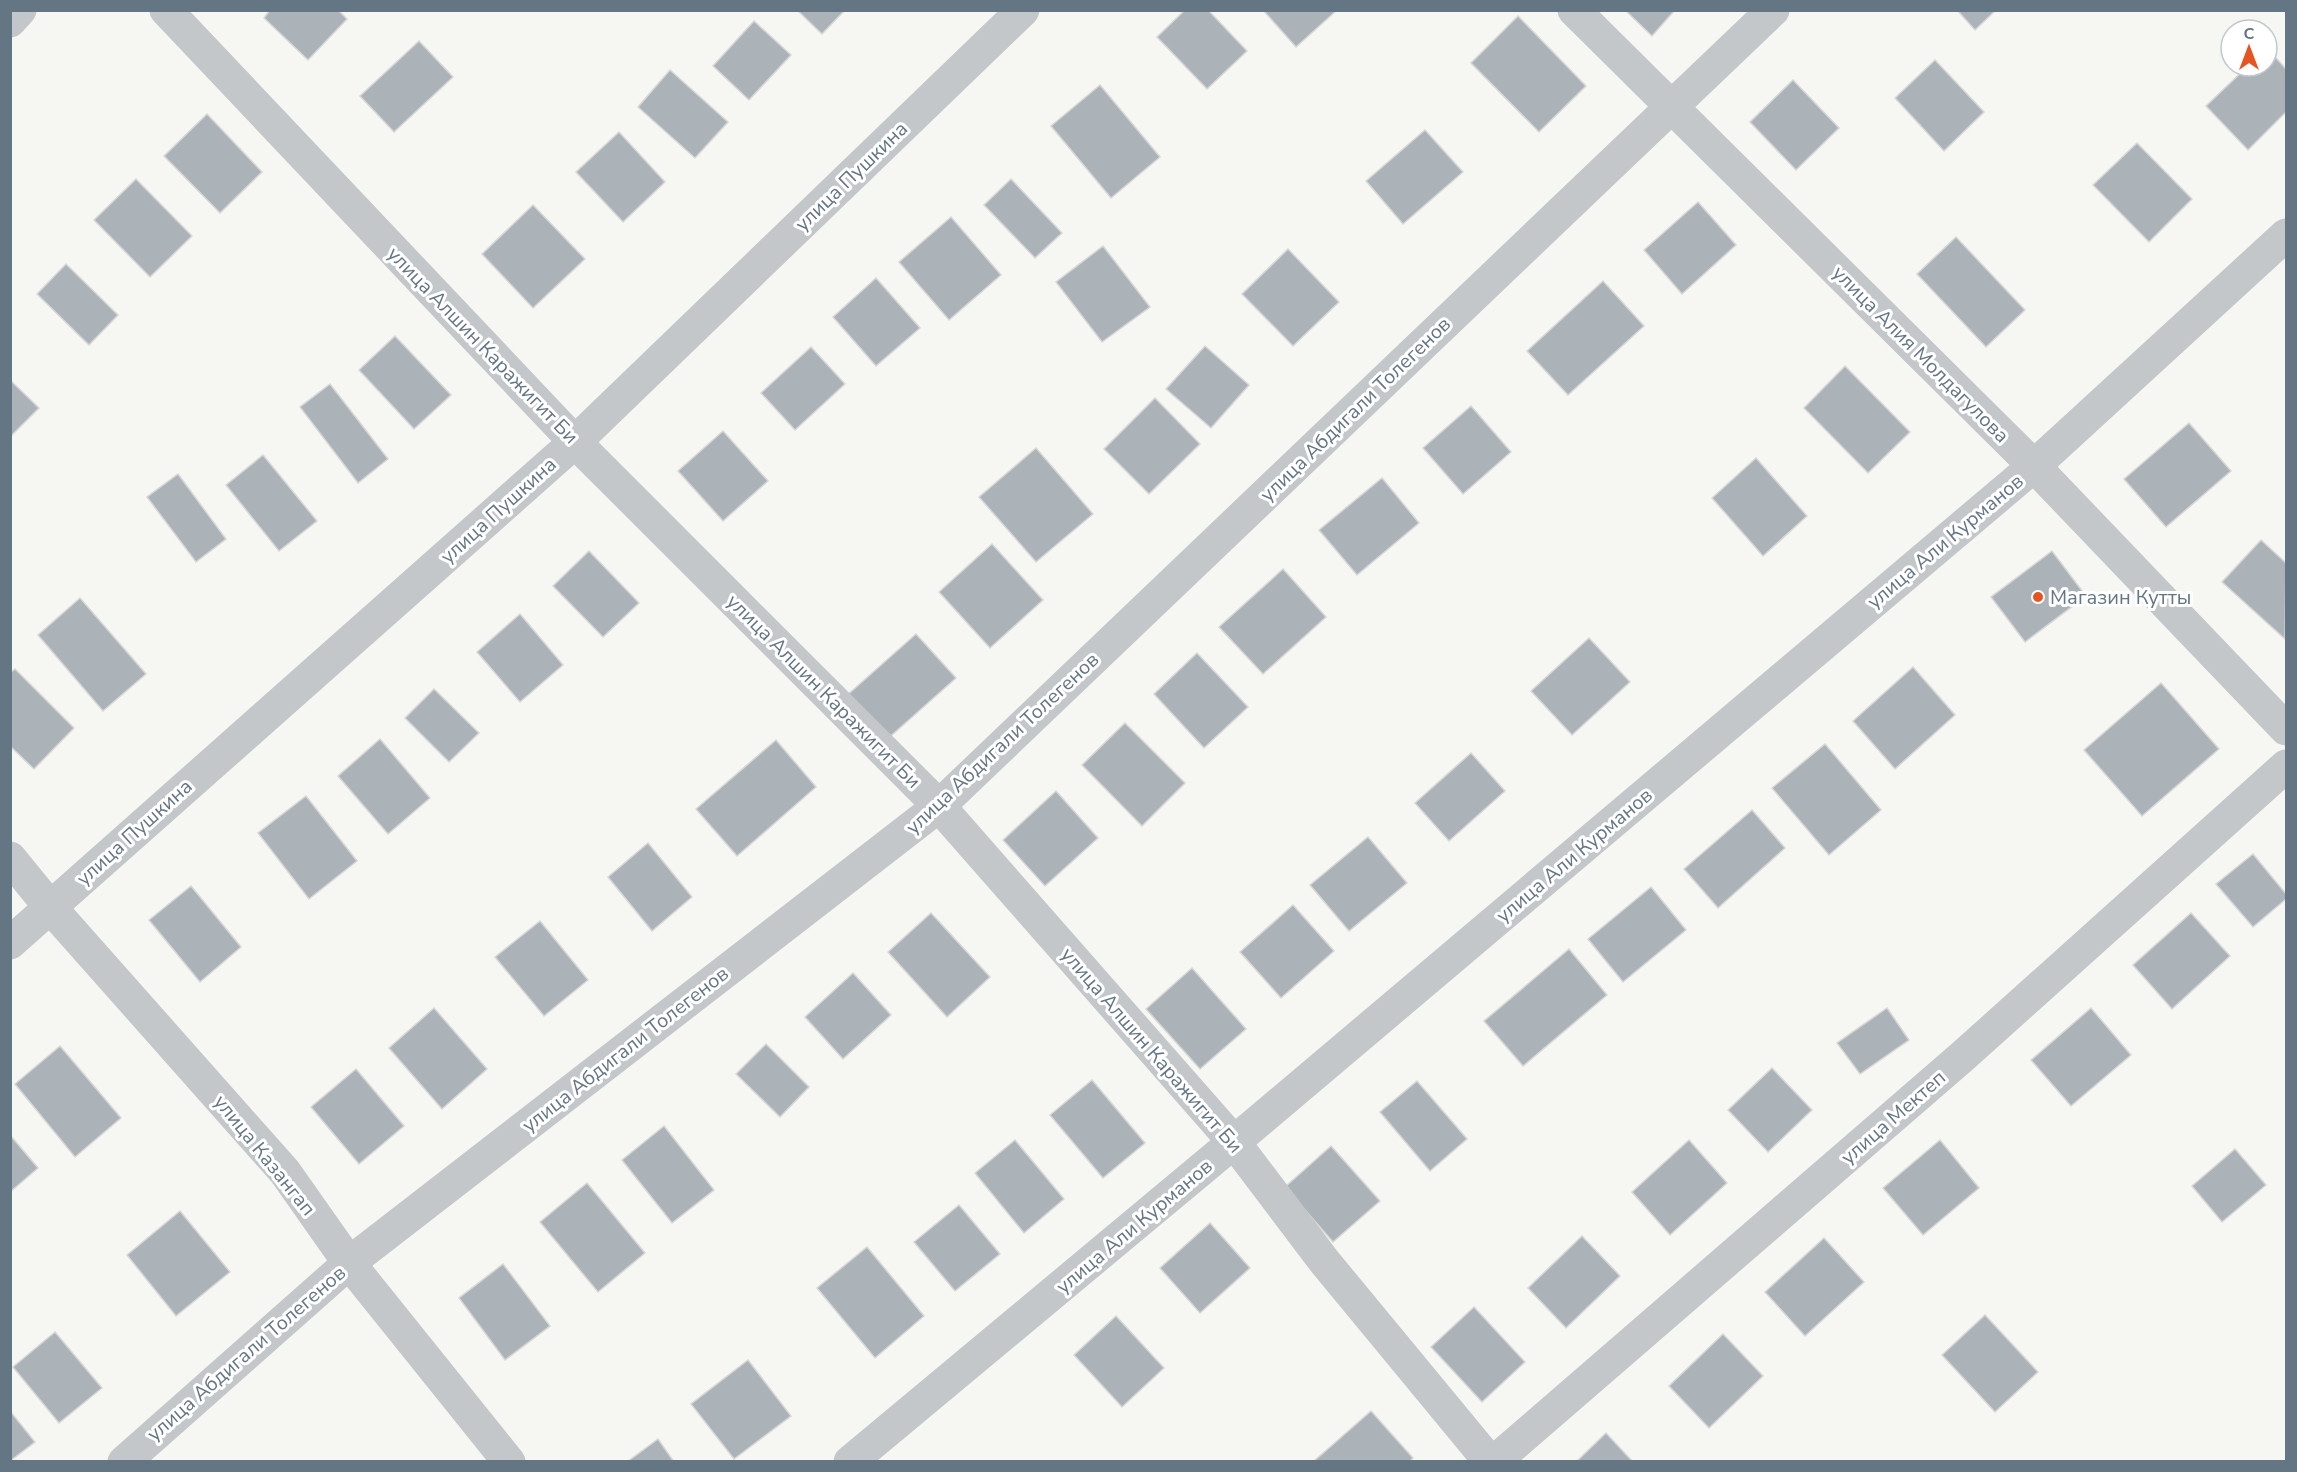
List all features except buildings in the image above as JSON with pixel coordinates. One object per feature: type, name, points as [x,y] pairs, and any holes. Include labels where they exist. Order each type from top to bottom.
[{"type":"street","points":[[10,21],[20,10]]},
{"type":"street","name":"улица Алшин Каражигит Би","points":[[166,10],[574,442],[939,806],[1234,1143],[1324,1261],[1492,1461]]},
{"type":"street","name":"улица Пушкина","points":[[10,944],[574,442],[1023,10]]},
{"type":"street","name":"улица Алия Молдагулова","points":[[1574,10],[2034,466],[2286,729]]},
{"type":"street","name":"улица Абдигали Толегенов","points":[[124,1461],[349,1263],[939,806],[1773,10]]},
{"type":"street","name":"улица Али Курманов","points":[[850,1461],[1234,1143],[2034,466],[2286,235]]},
{"type":"street","name":"улица Мектеп","points":[[1492,1461],[1963,1056],[2286,766]]},
{"type":"street","name":"улица Казангап","points":[[10,858],[50,907],[285,1172],[349,1263],[508,1461]]},
{"type":"place","name":"Магазин Кутты","points":[[2038,597]]}]
